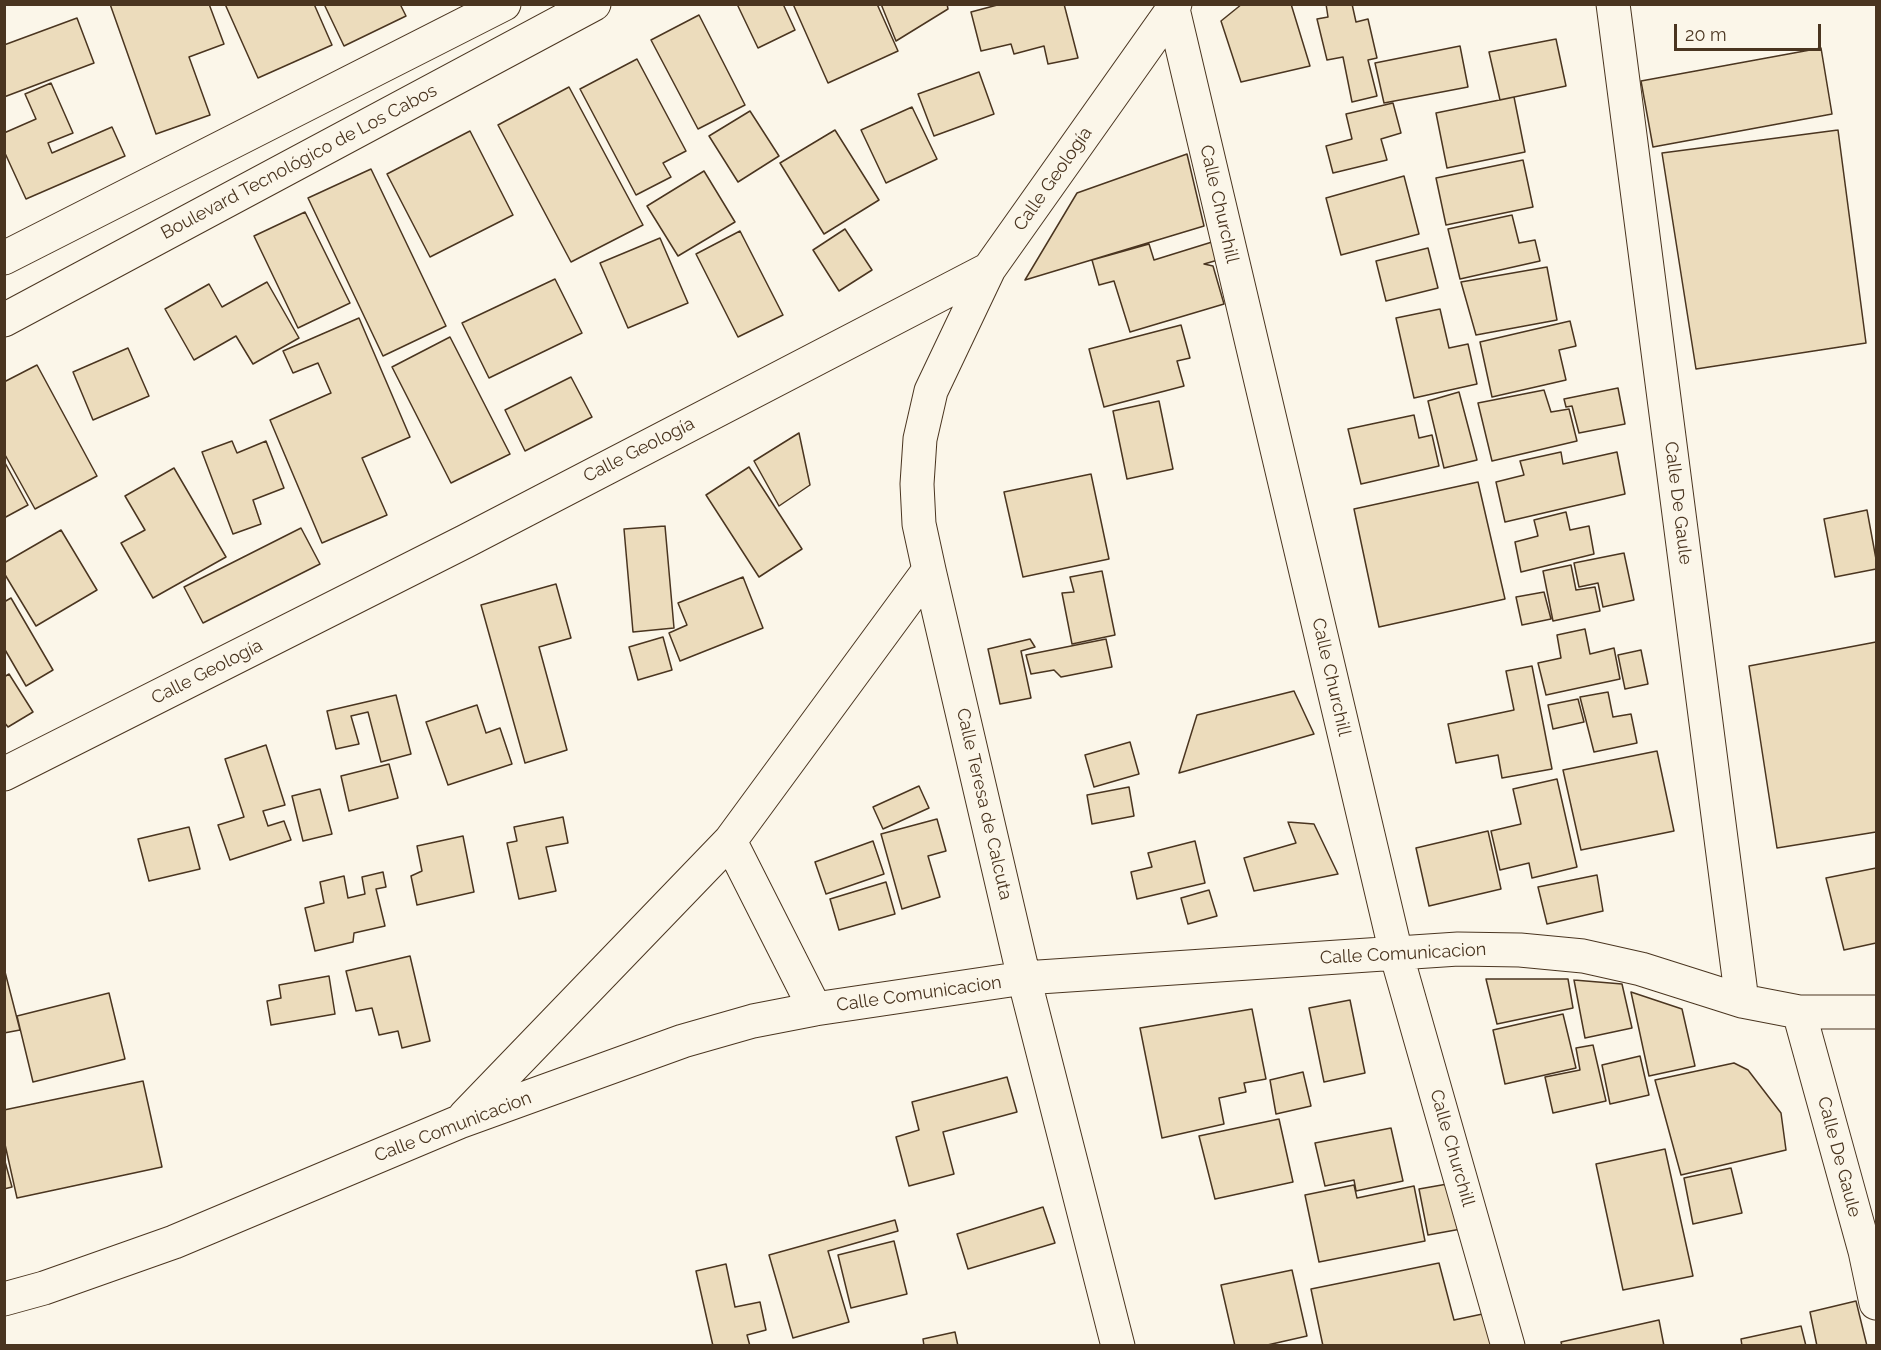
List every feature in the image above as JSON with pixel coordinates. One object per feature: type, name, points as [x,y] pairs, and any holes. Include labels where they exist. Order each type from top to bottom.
[{"type":"street","points":[[4,258],[504,4]]},
{"type":"street","name":"Boulevard Tecnológico de Los Cabos","points":[[4,320],[594,4]]},
{"type":"street","name":"Calle De Gaule","points":[[1613,4],[1742,1000]]},
{"type":"street","name":"Calle Geología","points":[[4,774],[466,541],[989,269],[1174,7]]},
{"type":"street","name":"Calle Churchill","points":[[1174,7],[1396,952],[1508,1346]]},
{"type":"street","name":"Calle Teresa de Calcuta","points":[[989,269],[931,391],[920,439],[916,484],[920,524],[1024,978],[1118,1346]]},
{"type":"street","points":[[459,1122],[730,841],[929,570]]},
{"type":"street","points":[[730,841],[815,1009]]},
{"type":"street","name":"Calle Comunicacion","points":[[4,1299],[45,1288],[174,1242],[459,1122],[683,1041],[753,1021],[815,1009],[1024,978],[1458,949],[1520,950],[1583,956],[1641,969],[1742,1000],[1799,1012],[1876,1012]]},
{"type":"street","name":"Calle De Gaule","points":[[1799,1012],[1865,1251],[1876,1303]]},
{"type":"building","points":[[110,4],[209,4],[224,44],[189,57],[210,115],[156,134]]},
{"type":"building","points":[[225,4],[314,4],[332,45],[258,78]]},
{"type":"building","points":[[324,4],[400,4],[406,16],[344,46]]},
{"type":"building","points":[[737,4],[783,4],[795,30],[758,48]]},
{"type":"building","points":[[793,4],[877,4],[898,51],[828,83]]},
{"type":"building","points":[[881,4],[947,4],[948,9],[896,41]]},
{"type":"building","points":[[1001,4],[1064,4],[1078,58],[1048,64],[1044,46],[1014,54],[1011,44],[981,51],[971,12]]},
{"type":"building","points":[[1242,4],[1291,4],[1310,66],[1241,82],[1221,21]]},
{"type":"building","points":[[1326,4],[1352,4],[1356,22],[1368,19],[1377,58],[1368,60],[1377,96],[1352,102],[1343,57],[1327,60],[1317,19],[1328,17]]},
{"type":"building","points":[[699,15],[745,105],[698,129],[651,40]]},
{"type":"building","points":[[77,18],[94,63],[4,97],[4,45]]},
{"type":"building","points":[[1556,39],[1566,86],[1500,100],[1489,52]]},
{"type":"building","points":[[1460,46],[1468,87],[1384,103],[1375,63]]},
{"type":"building","points":[[1821,48],[1832,114],[1653,147],[1641,81]]},
{"type":"building","points":[[637,59],[686,151],[663,163],[671,177],[636,195],[580,89]]},
{"type":"building","points":[[979,72],[994,114],[934,136],[918,94]]},
{"type":"building","points":[[51,83],[73,133],[48,143],[52,153],[112,127],[125,156],[26,199],[4,151],[4,133],[36,119],[25,94]]},
{"type":"building","points":[[569,87],[643,225],[571,262],[498,125]]},
{"type":"building","points":[[1514,97],[1525,152],[1447,168],[1436,113]]},
{"type":"building","points":[[1393,103],[1401,133],[1381,139],[1387,160],[1333,173],[1326,146],[1352,139],[1346,114]]},
{"type":"building","points":[[912,107],[937,159],[886,183],[861,130]]},
{"type":"building","points":[[750,111],[779,156],[738,182],[709,136]]},
{"type":"building","points":[[835,130],[879,200],[824,234],[780,163]]},
{"type":"building","points":[[1838,130],[1866,343],[1696,369],[1662,153]]},
{"type":"building","points":[[470,131],[513,215],[430,257],[387,174]]},
{"type":"building","points":[[1187,154],[1204,226],[1025,280],[1077,193]]},
{"type":"building","points":[[1523,160],[1533,207],[1446,225],[1436,178]]},
{"type":"building","points":[[371,169],[446,326],[383,356],[308,198]]},
{"type":"building","points":[[704,171],[735,222],[678,256],[647,206]]},
{"type":"building","points":[[1404,176],[1419,234],[1341,255],[1326,198]]},
{"type":"building","points":[[305,212],[350,303],[298,328],[254,236]]},
{"type":"building","points":[[1512,215],[1519,243],[1535,240],[1540,261],[1460,279],[1448,229]]},
{"type":"building","points":[[845,229],[872,270],[839,291],[813,250]]},
{"type":"building","points":[[740,231],[783,315],[738,337],[696,254]]},
{"type":"building","points":[[660,238],[688,303],[628,328],[600,263]]},
{"type":"building","points":[[1212,242],[1218,260],[1204,264],[1213,266],[1224,304],[1130,332],[1114,281],[1099,285],[1092,260],[1149,244],[1154,260]]},
{"type":"building","points":[[1428,248],[1438,288],[1386,301],[1376,261]]},
{"type":"building","points":[[1547,267],[1557,320],[1476,335],[1461,282]]},
{"type":"building","points":[[555,279],[582,333],[489,378],[462,323]]},
{"type":"building","points":[[267,282],[299,338],[253,364],[236,336],[194,360],[165,309],[209,284],[222,307]]},
{"type":"building","points":[[1440,309],[1449,348],[1468,344],[1477,384],[1414,398],[1396,318]]},
{"type":"building","points":[[359,318],[410,437],[362,458],[387,515],[322,543],[270,420],[331,393],[318,363],[293,373],[283,351]]},
{"type":"building","points":[[1570,321],[1576,346],[1559,350],[1566,380],[1492,397],[1480,342]]},
{"type":"building","points":[[1181,325],[1190,358],[1177,361],[1184,386],[1104,407],[1089,349]]},
{"type":"building","points":[[450,337],[510,454],[451,483],[392,367]]},
{"type":"building","points":[[128,348],[149,396],[93,420],[73,372]]},
{"type":"building","points":[[37,365],[97,476],[35,509],[4,453],[4,382]]},
{"type":"building","points":[[571,377],[592,417],[525,451],[505,410]]},
{"type":"building","points":[[1618,388],[1625,424],[1579,433],[1572,406],[1566,407],[1564,399]]},
{"type":"building","points":[[1544,390],[1551,412],[1569,409],[1577,441],[1492,461],[1478,403]]},
{"type":"building","points":[[1459,392],[1477,460],[1444,468],[1428,401]]},
{"type":"building","points":[[1159,401],[1173,469],[1127,479],[1113,411]]},
{"type":"building","points":[[1414,415],[1419,438],[1432,435],[1439,466],[1361,484],[1348,429]]},
{"type":"building","points":[[799,433],[810,485],[779,506],[754,461]]},
{"type":"building","points":[[232,441],[237,453],[266,441],[284,488],[253,500],[261,524],[233,534],[202,452]]},
{"type":"building","points":[[1561,452],[1563,464],[1617,452],[1625,494],[1505,522],[1496,482],[1524,475],[1520,461]]},
{"type":"building","points":[[4,461],[28,505],[4,518]]},
{"type":"building","points":[[749,467],[802,549],[759,577],[706,495]]},
{"type":"building","points":[[174,468],[226,557],[153,598],[121,543],[145,530],[125,496]]},
{"type":"building","points":[[1091,474],[1109,559],[1023,577],[1004,492]]},
{"type":"building","points":[[1478,482],[1505,599],[1379,627],[1354,509]]},
{"type":"building","points":[[1867,510],[1876,569],[1835,577],[1824,519]]},
{"type":"building","points":[[1566,512],[1570,530],[1589,526],[1594,554],[1521,572],[1515,542],[1538,536],[1534,520]]},
{"type":"building","points":[[665,526],[674,628],[633,632],[624,529]]},
{"type":"building","points":[[301,528],[320,564],[203,623],[184,587]]},
{"type":"building","points":[[61,530],[97,590],[36,626],[4,573],[4,563]]},
{"type":"building","points":[[1624,553],[1634,600],[1603,607],[1598,583],[1579,587],[1574,563]]},
{"type":"building","points":[[1571,565],[1576,590],[1595,587],[1600,611],[1553,621],[1543,571]]},
{"type":"building","points":[[1102,571],[1115,635],[1072,644],[1062,593],[1074,592],[1070,577]]},
{"type":"building","points":[[743,577],[763,628],[680,661],[669,633],[687,625],[678,603]]},
{"type":"building","points":[[556,584],[571,638],[539,647],[567,750],[525,763],[481,605]]},
{"type":"building","points":[[1544,592],[1551,619],[1522,625],[1516,597]]},
{"type":"building","points":[[11,598],[53,670],[26,686],[4,648],[4,602]]},
{"type":"building","points":[[1585,629],[1590,654],[1614,648],[1620,679],[1546,695],[1538,663],[1561,658],[1557,635]]},
{"type":"building","points":[[663,637],[672,670],[638,680],[629,647]]},
{"type":"building","points":[[1030,639],[1035,647],[1021,651],[1031,698],[1000,704],[988,649]]},
{"type":"building","points":[[1106,639],[1112,667],[1061,677],[1054,670],[1031,674],[1026,655]]},
{"type":"building","points":[[1876,642],[1876,832],[1777,848],[1749,666]]},
{"type":"building","points":[[1641,650],[1648,684],[1625,689],[1618,655]]},
{"type":"building","points":[[1532,666],[1552,769],[1502,778],[1498,755],[1456,763],[1448,724],[1514,710],[1506,671]]},
{"type":"building","points":[[9,674],[33,712],[8,727],[4,722],[4,677]]},
{"type":"building","points":[[1294,691],[1314,734],[1179,773],[1197,715]]},
{"type":"building","points":[[1608,692],[1613,717],[1631,714],[1637,743],[1594,752],[1580,697]]},
{"type":"building","points":[[396,695],[411,754],[381,762],[368,712],[351,716],[359,744],[336,749],[327,711]]},
{"type":"building","points":[[1578,699],[1584,722],[1553,729],[1548,705]]},
{"type":"building","points":[[477,705],[486,733],[500,728],[512,764],[448,785],[426,722]]},
{"type":"building","points":[[1130,742],[1139,774],[1094,787],[1085,755]]},
{"type":"building","points":[[266,745],[285,805],[263,811],[268,826],[284,821],[291,840],[230,860],[218,825],[244,817],[225,759]]},
{"type":"building","points":[[1657,751],[1674,831],[1581,850],[1563,770]]},
{"type":"building","points":[[389,764],[398,798],[349,811],[341,776]]},
{"type":"building","points":[[1557,779],[1577,867],[1532,878],[1529,863],[1500,870],[1491,831],[1521,824],[1513,789]]},
{"type":"building","points":[[919,786],[929,808],[883,829],[873,807]]},
{"type":"building","points":[[1129,787],[1134,816],[1092,824],[1087,795]]},
{"type":"building","points":[[320,789],[332,834],[303,841],[292,796]]},
{"type":"building","points":[[563,817],[568,843],[546,847],[556,891],[519,899],[507,843],[517,841],[514,827]]},
{"type":"building","points":[[937,819],[946,851],[928,856],[940,897],[902,909],[881,834]]},
{"type":"building","points":[[1288,822],[1314,824],[1338,874],[1254,891],[1244,858],[1296,843]]},
{"type":"building","points":[[189,827],[200,869],[149,881],[138,839]]},
{"type":"building","points":[[1488,831],[1501,889],[1429,906],[1416,848]]},
{"type":"building","points":[[463,836],[474,892],[417,905],[411,876],[422,871],[417,846]]},
{"type":"building","points":[[873,841],[884,874],[826,894],[815,862]]},
{"type":"building","points":[[1195,841],[1205,883],[1137,899],[1131,872],[1152,867],[1148,853]]},
{"type":"building","points":[[1876,868],[1876,943],[1844,950],[1826,878]]},
{"type":"building","points":[[383,872],[386,887],[376,889],[385,926],[354,933],[353,942],[315,951],[305,908],[324,903],[320,882],[344,876],[348,898],[365,894],[362,877]]},
{"type":"building","points":[[1597,875],[1603,911],[1547,924],[1538,887]]},
{"type":"building","points":[[886,882],[895,914],[839,930],[830,899]]},
{"type":"building","points":[[1209,890],[1217,916],[1188,924],[1181,898]]},
{"type":"building","points":[[410,956],[430,1041],[402,1048],[398,1031],[379,1035],[372,1008],[356,1011],[346,971]]},
{"type":"building","points":[[4,968],[20,1030],[4,1033]]},
{"type":"building","points":[[329,976],[335,1014],[271,1025],[267,1001],[281,998],[279,985]]},
{"type":"building","points":[[1486,979],[1568,979],[1573,1008],[1497,1024]]},
{"type":"building","points":[[1574,980],[1622,984],[1632,1028],[1585,1038]]},
{"type":"building","points":[[1631,992],[1682,1009],[1695,1066],[1649,1076]]},
{"type":"building","points":[[109,993],[125,1059],[33,1082],[17,1016]]},
{"type":"building","points":[[1350,1000],[1365,1073],[1324,1082],[1309,1008]]},
{"type":"building","points":[[1252,1009],[1266,1079],[1244,1083],[1246,1092],[1219,1098],[1224,1124],[1162,1138],[1140,1028]]},
{"type":"building","points":[[1563,1014],[1576,1068],[1505,1084],[1493,1030]]},
{"type":"building","points":[[1593,1045],[1606,1101],[1553,1113],[1545,1077],[1580,1070],[1576,1048]]},
{"type":"building","points":[[1640,1056],[1649,1095],[1610,1104],[1602,1065]]},
{"type":"building","points":[[1734,1063],[1748,1070],[1781,1113],[1786,1150],[1681,1175],[1655,1080]]},
{"type":"building","points":[[1303,1072],[1311,1106],[1276,1114],[1270,1080]]},
{"type":"building","points":[[1007,1077],[1017,1112],[943,1132],[954,1174],[909,1186],[896,1137],[919,1130],[912,1102]]},
{"type":"building","points":[[143,1081],[162,1167],[17,1198],[4,1140],[4,1110]]},
{"type":"building","points":[[1279,1119],[1293,1182],[1215,1199],[1199,1136]]},
{"type":"building","points":[[1391,1128],[1403,1181],[1356,1191],[1354,1180],[1325,1186],[1315,1143]]},
{"type":"building","points":[[1665,1149],[1693,1276],[1623,1290],[1596,1164]]},
{"type":"building","points":[[4,1158],[12,1187],[4,1189]]},
{"type":"building","points":[[1731,1168],[1742,1213],[1693,1224],[1684,1178]]},
{"type":"building","points":[[1453,1183],[1461,1229],[1428,1235],[1419,1189]]},
{"type":"building","points":[[1354,1185],[1357,1198],[1414,1186],[1425,1241],[1319,1262],[1305,1195]]},
{"type":"building","points":[[1043,1207],[1055,1243],[968,1269],[957,1234]]},
{"type":"building","points":[[895,1220],[898,1231],[828,1251],[849,1322],[793,1338],[769,1255]]},
{"type":"building","points":[[894,1241],[907,1294],[851,1308],[838,1255]]},
{"type":"building","points":[[1439,1263],[1454,1320],[1492,1312],[1500,1346],[1323,1346],[1311,1289]]},
{"type":"building","points":[[726,1264],[735,1307],[760,1302],[766,1330],[747,1335],[750,1346],[713,1346],[696,1271]]},
{"type":"building","points":[[1292,1270],[1307,1336],[1263,1346],[1235,1346],[1221,1285]]},
{"type":"building","points":[[1856,1301],[1867,1346],[1817,1346],[1810,1312]]},
{"type":"building","points":[[1659,1320],[1664,1346],[1562,1346],[1561,1342]]},
{"type":"building","points":[[1801,1326],[1806,1346],[1742,1346],[1741,1339]]},
{"type":"building","points":[[955,1332],[958,1346],[924,1346],[923,1339]]}]
